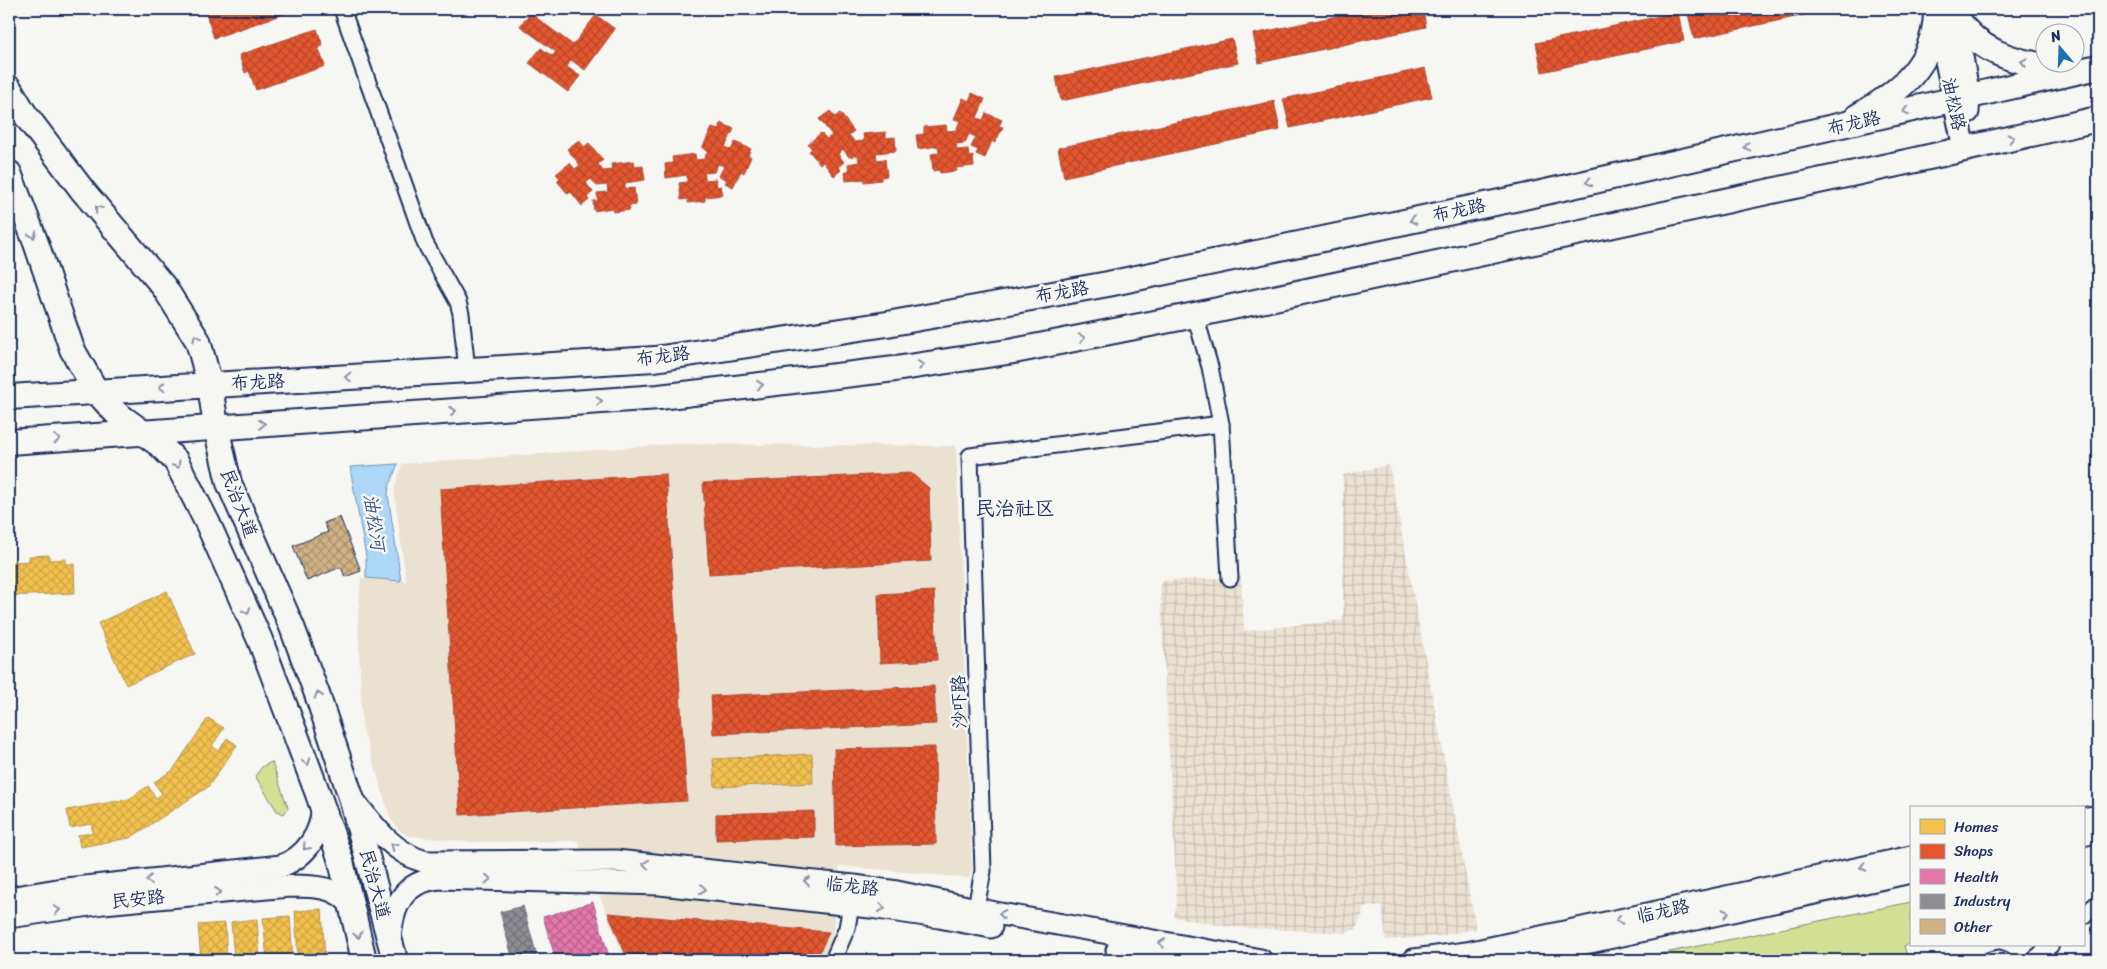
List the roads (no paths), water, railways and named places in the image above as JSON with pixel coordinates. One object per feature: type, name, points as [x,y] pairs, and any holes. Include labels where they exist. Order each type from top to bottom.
[{"type":"main road","points":[[1835,127],[1869,110],[1922,65],[1945,10],[1985,47],[2014,60],[2048,66],[2094,68]]},
{"type":"main road","name":"油松路","points":[[1945,10],[1962,98],[1964,149]]},
{"type":"main road","name":"布龙路","points":[[9,396],[655,359],[887,324],[1185,268],[1519,198],[2094,68]]},
{"type":"main road","name":"民治大道","points":[[9,88],[24,112],[83,191],[164,287],[198,341],[210,385],[216,427],[228,483],[292,627],[317,694],[351,797],[392,950]]},
{"type":"main road","points":[[9,442],[659,397],[895,370],[1014,351],[1195,315],[1964,149],[2098,118]]},
{"type":"main road","name":"民治大道","points":[[9,173],[36,243],[72,349],[96,391],[116,413],[160,444],[176,461],[208,524],[260,640],[291,717],[340,861],[364,960]]},
{"type":"main road","points":[[351,797],[392,846],[411,858],[439,870]]},
{"type":"main road","points":[[268,878],[288,864],[317,835],[321,825],[322,806]]},
{"type":"main road","points":[[2084,819],[2098,816]]},
{"type":"main road","points":[[2084,835],[2098,831]]},
{"type":"main road","name":"临龙路","points":[[1414,960],[1467,953],[1910,857]]},
{"type":"main road","name":"临龙路","points":[[439,870],[636,862],[897,892],[974,916],[1142,957],[1174,960]]},
{"type":"main road","points":[[392,950],[391,919],[395,906],[416,884],[439,870]]},
{"type":"main road","name":"临龙路","points":[[439,870],[660,884],[939,916],[974,916],[1261,960]]},
{"type":"main road","name":"临龙路","points":[[1508,960],[1910,872]]},
{"type":"main road","points":[[268,878],[320,887],[346,898],[352,908]]},
{"type":"main road","name":"民安路","points":[[9,898],[57,890],[268,878]]},
{"type":"main road","name":"民安路","points":[[9,917],[268,878]]},
{"type":"street","points":[[342,9],[417,224],[434,262],[458,302],[467,370]]},
{"type":"street","points":[[1195,315],[1210,367],[1221,424],[1230,578]]},
{"type":"street","name":"沙吓路","points":[[974,916],[983,871],[970,456],[1221,424]]},
{"type":"street","points":[[2084,915],[2098,903]]},
{"type":"street","points":[[833,960],[847,928],[851,905]]},
{"type":"street","points":[[2035,959],[2049,946]]},
{"type":"street","points":[[1990,960],[1999,958],[2004,960]]},
{"type":"water","name":"油松河","points":[[398,464],[389,486],[388,495],[401,581],[366,578],[366,557],[350,467]]},
{"type":"district","name":"民治社区","points":[[1015,508]]}]
